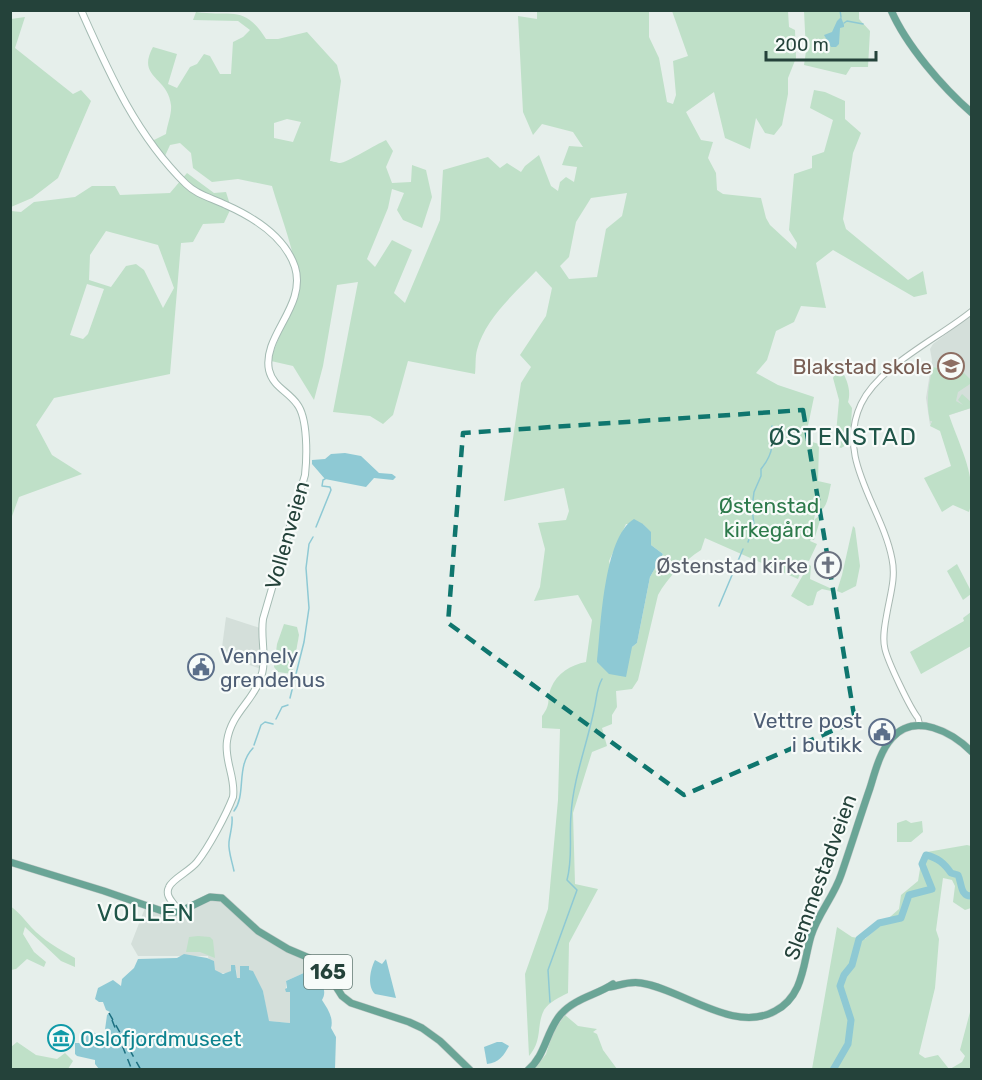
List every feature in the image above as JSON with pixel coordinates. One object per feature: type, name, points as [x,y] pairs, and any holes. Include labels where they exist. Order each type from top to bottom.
[{"type":"main road","name":"Vollenveien","points":[[81,10],[119,93],[161,157],[192,189],[234,209],[276,237],[291,258],[297,276],[294,298],[271,349],[268,361],[269,371],[275,383],[295,401],[302,412],[306,456],[305,478],[264,616],[262,633],[264,659],[261,678],[236,715],[228,734],[226,757],[233,784],[233,797],[200,858],[169,886],[169,897],[178,912]]},
{"type":"main road","points":[[891,10],[904,33],[935,76],[972,113]]},
{"type":"main road","points":[[918,726],[949,733],[972,752]]},
{"type":"main road","name":"Slemmestadveien","points":[[528,1070],[540,1057],[553,1026],[562,1013],[577,1002],[625,979],[642,978],[718,1011],[751,1018],[770,1014],[789,1001],[799,986],[814,928],[840,877],[882,754],[896,734],[904,729],[918,726]]},
{"type":"main road","points":[[10,862],[163,912],[178,912]]},
{"type":"main road","name":"165","points":[[178,912],[206,898],[217,896],[225,899],[258,931],[288,949],[321,963],[339,992],[348,1001],[358,1007],[422,1028],[440,1041],[470,1070]]},
{"type":"street","points":[[918,726],[885,648],[885,620],[894,579],[893,563],[887,541],[857,465],[853,450],[853,431],[860,406],[876,382],[972,311]]},
{"type":"highlighted area","points":[[803,410],[855,721],[684,795],[448,623],[463,433]]},
{"type":"shaded area","name":"Blakstad skole","points":[[971,315],[971,408],[932,421],[930,425],[926,398],[932,360],[930,349],[933,344]]},
{"type":"shaded area","points":[[226,617],[260,628],[261,669],[221,655]]},
{"type":"shaded area","points":[[215,899],[228,905],[253,931],[307,960],[306,972],[286,981],[286,992],[290,992],[291,1000],[290,1023],[268,1021],[263,991],[237,978],[236,968],[228,973],[211,973],[208,956],[138,956],[131,944],[145,908],[152,911],[188,909]]},
{"type":"green space","name":"Østenstad kirkegård","points":[[537,10],[649,11],[649,37],[659,58],[667,102],[673,104],[676,95],[673,61],[688,56],[672,11],[788,11],[789,27],[795,30],[796,58],[788,78],[788,94],[782,125],[774,135],[765,133],[756,118],[750,149],[725,138],[714,92],[686,112],[701,140],[713,142],[708,158],[716,173],[717,190],[723,194],[761,198],[770,225],[796,249],[797,243],[789,230],[794,174],[812,168],[812,156],[824,152],[833,120],[810,108],[814,90],[845,101],[845,119],[861,133],[853,153],[843,219],[846,229],[908,280],[923,271],[927,294],[914,297],[833,250],[816,263],[826,308],[801,306],[794,322],[776,331],[767,360],[756,373],[778,385],[814,397],[805,440],[819,444],[818,481],[831,484],[825,506],[815,514],[812,532],[815,519],[822,514],[814,540],[810,541],[817,544],[809,561],[804,562],[811,566],[810,579],[832,589],[831,591],[822,589],[817,592],[813,605],[808,606],[791,596],[803,575],[800,574],[798,579],[705,538],[701,550],[677,570],[662,588],[658,595],[638,680],[632,689],[616,691],[617,707],[612,715],[612,724],[602,728],[607,746],[592,752],[573,813],[575,884],[598,889],[569,943],[568,993],[552,1002],[544,1010],[538,1039],[529,1056],[525,974],[548,909],[558,800],[560,729],[542,728],[542,716],[548,705],[551,688],[557,678],[575,665],[586,662],[592,620],[578,595],[534,601],[540,587],[545,549],[538,523],[566,520],[569,511],[564,488],[504,501],[521,383],[531,367],[520,355],[546,316],[552,288],[536,271],[510,298],[493,317],[481,339],[476,353],[475,374],[408,361],[393,415],[383,424],[370,416],[333,412],[358,282],[337,285],[323,366],[314,400],[293,366],[271,361],[295,302],[299,284],[294,257],[272,186],[238,179],[212,182],[193,168],[191,153],[180,143],[170,145],[164,158],[152,141],[166,134],[171,105],[165,88],[150,71],[148,65],[153,47],[177,54],[168,84],[177,88],[190,67],[197,64],[204,54],[210,56],[220,74],[231,74],[233,42],[250,30],[238,21],[193,20],[196,12],[243,16],[258,28],[266,39],[278,39],[307,32],[337,65],[341,81],[330,161],[343,162],[386,140],[393,151],[386,167],[392,183],[411,182],[412,165],[426,170],[432,197],[422,228],[403,220],[397,210],[404,193],[392,189],[388,208],[367,259],[375,267],[392,240],[412,250],[394,293],[405,303],[440,220],[443,170],[488,157],[500,168],[507,163],[521,172],[539,155],[551,186],[558,191],[560,182],[566,177],[574,182],[577,167],[562,165],[569,146],[583,147],[573,132],[542,124],[533,135],[523,112],[518,16],[537,19]],"holes":[[[287,119],[301,122],[293,142],[274,138],[274,123]],[[627,193],[622,216],[606,229],[597,277],[569,279],[560,266],[569,257],[576,222],[591,198]],[[626,524],[643,524],[650,532],[651,545],[663,554],[650,577],[637,643],[632,647],[609,561]]]},
{"type":"green space","points":[[804,11],[859,11],[859,19],[870,31],[868,67],[851,67],[846,75],[804,65],[806,51]]},
{"type":"green space","points":[[25,17],[15,48],[73,94],[81,90],[91,101],[58,178],[32,198],[11,207],[11,19]]},
{"type":"green space","points":[[187,173],[214,193],[226,192],[231,208],[224,223],[203,224],[193,242],[181,243],[170,374],[54,398],[36,425],[52,455],[82,474],[19,497],[11,519],[11,211],[21,212],[34,202],[75,197],[92,186],[115,186],[120,195],[170,193]],"holes":[[[106,231],[158,245],[174,288],[163,308],[144,270],[136,264],[126,266],[111,287],[89,280],[90,255]],[[87,284],[104,289],[88,334],[83,339],[70,335]]]},
{"type":"green space","points":[[838,366],[848,383],[848,402],[852,408],[850,443],[841,448],[835,445],[839,400],[833,378]]},
{"type":"green space","points":[[933,367],[937,368],[938,373],[942,373],[943,367],[958,367],[970,379],[970,384],[958,392],[956,401],[963,405],[958,400],[962,394],[971,402],[971,408],[949,415],[970,475],[972,488],[969,512],[953,505],[942,512],[924,478],[951,466],[940,431],[930,426],[932,421],[930,421],[928,394]]},
{"type":"green space","points":[[853,526],[860,566],[856,586],[842,593],[837,591]]},
{"type":"green space","points":[[957,564],[971,591],[971,594],[963,600],[947,571]]},
{"type":"green space","points":[[971,612],[971,646],[921,674],[910,652],[964,621],[963,618]]},
{"type":"green space","points":[[284,624],[297,627],[299,635],[292,674],[278,672],[274,667],[277,644]]},
{"type":"green space","points":[[906,820],[911,823],[922,821],[923,832],[911,842],[897,842],[897,823]]},
{"type":"green space","points":[[971,846],[971,908],[965,910],[953,902],[955,886],[952,880],[943,878],[936,930],[939,939],[935,988],[919,1054],[925,1058],[938,1055],[949,1069],[812,1069],[837,927],[852,937],[865,939],[899,909],[901,895],[918,881],[922,857],[927,852]]},
{"type":"green space","points":[[10,906],[41,936],[75,958],[75,967],[61,961],[25,927],[23,934],[34,952],[46,962],[44,967],[27,959],[16,969],[11,970]]},
{"type":"green space","points":[[189,937],[210,937],[213,940],[215,958],[200,952],[186,952]]},
{"type":"green space","points":[[971,973],[971,1069],[950,1069],[962,1062],[965,1056],[960,1050],[970,1012]]},
{"type":"green space","points":[[565,1015],[578,1026],[597,1029],[593,1032],[597,1034],[603,1050],[617,1069],[534,1070],[546,1054],[553,1032]]},
{"type":"green space","points":[[17,1042],[36,1055],[57,1059],[65,1053],[73,1061],[68,1069],[11,1069],[11,1047]]},
{"type":"water","points":[[841,17],[844,27],[840,28],[839,44],[831,47],[824,35],[832,32]]},
{"type":"water","points":[[345,453],[361,456],[379,473],[392,474],[396,477],[393,480],[374,478],[366,487],[325,479],[312,464],[312,460],[325,459],[331,454]]},
{"type":"water","points":[[634,519],[651,532],[651,545],[663,554],[650,577],[637,643],[632,647],[626,677],[609,674],[597,662],[602,607],[610,564],[624,529]]},
{"type":"water","points":[[184,954],[214,961],[215,970],[223,974],[231,971],[231,965],[235,965],[237,978],[240,978],[240,966],[249,966],[249,970],[253,971],[263,991],[269,1021],[290,1023],[290,992],[286,992],[286,981],[306,972],[316,975],[324,988],[322,1000],[330,1013],[331,1028],[336,1037],[335,1069],[99,1069],[95,1060],[75,1054],[75,1043],[87,1043],[85,1038],[91,1030],[102,1039],[104,1037],[107,1015],[110,1012],[106,1010],[103,1002],[95,999],[98,988],[113,980],[121,986],[122,979],[134,968],[138,959],[177,958]]},
{"type":"water","points":[[386,959],[396,998],[375,994],[372,991],[370,982],[375,960],[382,964]]},
{"type":"water","points":[[497,1042],[509,1046],[498,1060],[487,1064],[484,1047]]},
{"type":"waterway","points":[[840,10],[841,17]]},
{"type":"waterway","points":[[844,23],[847,21],[863,24]]},
{"type":"waterway","points":[[748,542],[754,525],[752,508],[754,492],[761,476],[761,469],[771,449],[772,426]]},
{"type":"waterway","points":[[316,527],[331,490],[330,487],[322,486],[325,479]]},
{"type":"waterway","points":[[290,698],[304,642],[309,608],[306,568],[309,544],[313,537]]},
{"type":"waterway","points":[[719,606],[743,549]]},
{"type":"waterway","points":[[550,1002],[548,970],[577,890],[567,880],[570,864],[572,802],[602,679]]},
{"type":"waterway","points":[[276,719],[282,707],[288,705]]},
{"type":"waterway","points":[[254,745],[261,725],[265,722],[273,724]]},
{"type":"waterway","points":[[234,811],[240,797],[244,763],[253,748]]},
{"type":"waterway","points":[[232,817],[229,845],[234,871]]},
{"type":"waterway","points":[[833,1070],[848,1044],[851,1020],[840,986],[844,975],[852,965],[859,939],[879,923],[901,918],[909,895],[932,889],[922,864],[926,855],[937,859],[951,873],[958,875],[963,892],[972,896]]},
{"type":"ferry route","points":[[109,1013],[141,1070]]},
{"type":"ferry route","points":[[112,1020],[132,1070]]},
{"type":"place","name":"Blakstad skole","points":[[951,366]]},
{"type":"place","name":"Østenstad kirke","points":[[828,565]]},
{"type":"place","name":"Vennely grendehus","points":[[201,667]]},
{"type":"place","name":"Vettre post i butikk","points":[[882,732]]},
{"type":"place","name":"Oslofjordmuseet","points":[[61,1038]]},
{"type":"district","name":"ØSTENSTAD","points":[[843,437]]},
{"type":"district","name":"VOLLEN","points":[[146,913]]}]
